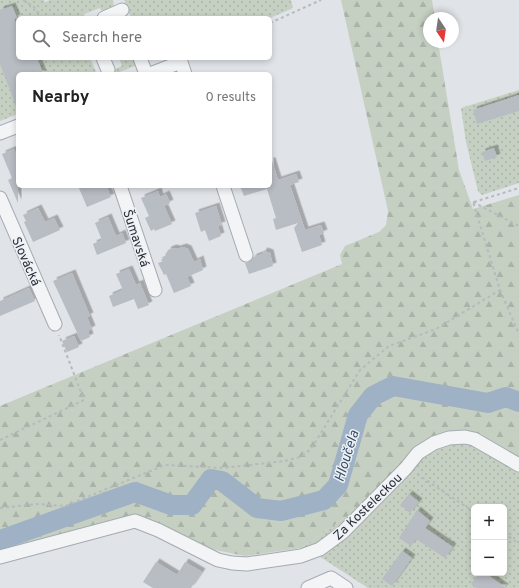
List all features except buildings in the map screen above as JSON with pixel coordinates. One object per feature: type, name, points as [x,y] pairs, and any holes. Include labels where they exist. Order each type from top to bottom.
[{"type":"street","points":[[108,16],[122,9]]},
{"type":"street","points":[[141,60],[145,72]]},
{"type":"street","points":[[161,72],[183,68]]},
{"type":"street","points":[[0,133],[16,127]]},
{"type":"street","name":"Šumavská","points":[[121,188],[155,290]]},
{"type":"street","points":[[224,188],[246,255]]},
{"type":"street","name":"Slovácká","points":[[0,198],[55,324]]},
{"type":"street","points":[[406,468],[418,453],[434,443],[449,438],[474,439],[519,465]]},
{"type":"street","name":"Za Kosteleckou","points":[[0,557],[135,521],[158,530],[218,560],[232,563],[247,564],[301,556],[320,549],[343,532],[406,468]]},
{"type":"street","points":[[308,588],[331,578],[346,588]]},
{"type":"path","points":[[23,0],[34,8],[40,16]]},
{"type":"path","points":[[272,21],[322,0]]},
{"type":"path","points":[[473,202],[519,188]]},
{"type":"path","points":[[473,202],[519,226]]},
{"type":"path","points":[[473,202],[500,290],[519,334]]},
{"type":"path","points":[[0,508],[37,504],[65,506],[165,465],[223,468],[285,461],[300,457],[311,449],[360,370],[389,346],[436,329],[500,290]]},
{"type":"path","points":[[0,440],[84,400],[55,324]]},
{"type":"path","name":"Za Kosteleckou","points":[[406,468],[471,510]]},
{"type":"path","points":[[507,535],[519,544]]},
{"type":"green space","points":[[0,0],[44,0],[45,2],[50,0],[113,0],[114,8],[103,15],[100,8],[84,14],[84,16],[16,16],[16,60],[91,60],[96,72],[16,72],[16,115],[0,121]]},
{"type":"green space","points":[[124,0],[291,0],[293,8],[272,17],[130,16]]},
{"type":"green space","points":[[341,0],[432,0],[434,12],[423,12],[423,48],[439,48],[459,170],[473,209],[519,195],[519,457],[476,434],[442,437],[359,508],[301,548],[245,556],[190,545],[138,515],[0,553],[0,406],[342,264],[340,255],[345,246],[379,232],[386,225],[388,211]]},
{"type":"green space","points":[[120,60],[136,60],[137,65],[120,72],[107,72],[122,66]]},
{"type":"green space","points":[[519,90],[519,183],[482,195],[478,191],[466,142],[461,108]]},
{"type":"green space","points":[[476,434],[519,457],[519,588],[368,588],[322,558],[301,548],[359,508],[412,452]]},
{"type":"waterway","name":"Hloučela","points":[[0,540],[135,492],[171,505],[192,505],[211,479],[222,481],[257,508],[281,511],[324,500],[338,485],[358,415],[373,396],[393,386],[488,403],[506,397],[519,402]]}]
